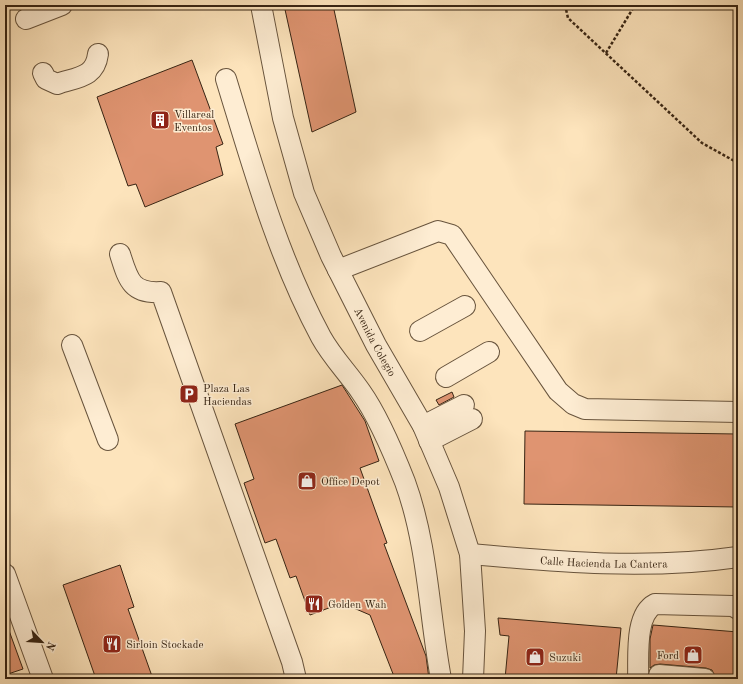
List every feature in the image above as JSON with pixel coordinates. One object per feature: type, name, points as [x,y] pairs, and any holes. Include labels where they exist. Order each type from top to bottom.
[{"type":"street","points":[[26,19],[62,5]]},
{"type":"street","name":"Avenida Colegio","points":[[261,5],[283,118],[304,193],[338,270],[376,345],[426,434],[450,488],[470,554],[475,631],[473,679]]},
{"type":"street","points":[[43,73],[46,79],[57,84],[91,72],[96,64],[98,54]]},
{"type":"street","points":[[226,79],[264,206],[298,291],[328,348],[362,393],[386,440],[415,512],[424,556],[432,624],[441,679]]},
{"type":"street","points":[[338,270],[438,231],[449,233],[452,235],[558,391],[574,404],[585,410],[738,412]]},
{"type":"street","points":[[120,254],[132,283],[146,293],[161,292],[292,662],[296,679]]},
{"type":"street","points":[[420,331],[465,306]]},
{"type":"street","points":[[72,345],[108,440]]},
{"type":"street","points":[[446,377],[489,352]]},
{"type":"street","points":[[426,434],[468,412]]},
{"type":"street","name":"Calle Hacienda La Cantera","points":[[470,554],[589,564],[655,564],[738,557]]},
{"type":"street","points":[[5,574],[43,679]]},
{"type":"street","points":[[638,679],[641,624],[648,608],[655,604],[736,608]]},
{"type":"street","points":[[659,675],[705,679]]},
{"type":"path","points":[[565,5],[568,18],[702,143],[738,163]]},
{"type":"path","points":[[606,53],[635,5]]},
{"type":"building","points":[[284,5],[333,5],[356,112],[312,132]]},
{"type":"building","name":"Villareal Eventos","points":[[192,60],[223,144],[216,147],[223,175],[145,207],[136,184],[128,186],[97,97]]},
{"type":"building","name":"Office Depot","points":[[342,385],[365,421],[379,461],[360,468],[387,543],[384,544],[426,656],[429,679],[395,679],[370,615],[342,603],[310,615],[296,576],[290,578],[276,539],[265,543],[244,483],[254,479],[235,424]]},
{"type":"building","points":[[452,392],[454,397],[439,405],[436,400]]},
{"type":"building","points":[[525,431],[738,434],[738,507],[524,504]]},
{"type":"building","name":"Sirloin Stockade","points":[[120,565],[134,607],[128,609],[153,679],[96,679],[63,585]]},
{"type":"building","points":[[498,618],[621,628],[616,679],[505,679],[509,636],[500,635]]},
{"type":"building","points":[[7,625],[23,669],[5,675],[5,626]]},
{"type":"building","name":"Ford","points":[[653,625],[738,632],[738,679],[716,679],[712,670],[706,668],[660,664],[654,665],[650,668],[650,639]]},
{"type":"place","name":"Villareal Eventos","points":[[160,120]]},
{"type":"place","name":"Plaza Las Haciendas","points":[[189,394]]},
{"type":"place","name":"Office Depot","points":[[307,481]]},
{"type":"place","name":"Golden Wah","points":[[314,604]]},
{"type":"place","name":"Sirloin Stockade","points":[[112,644]]},
{"type":"place","name":"Ford","points":[[693,655]]},
{"type":"place","name":"Suzuki","points":[[535,657]]}]
